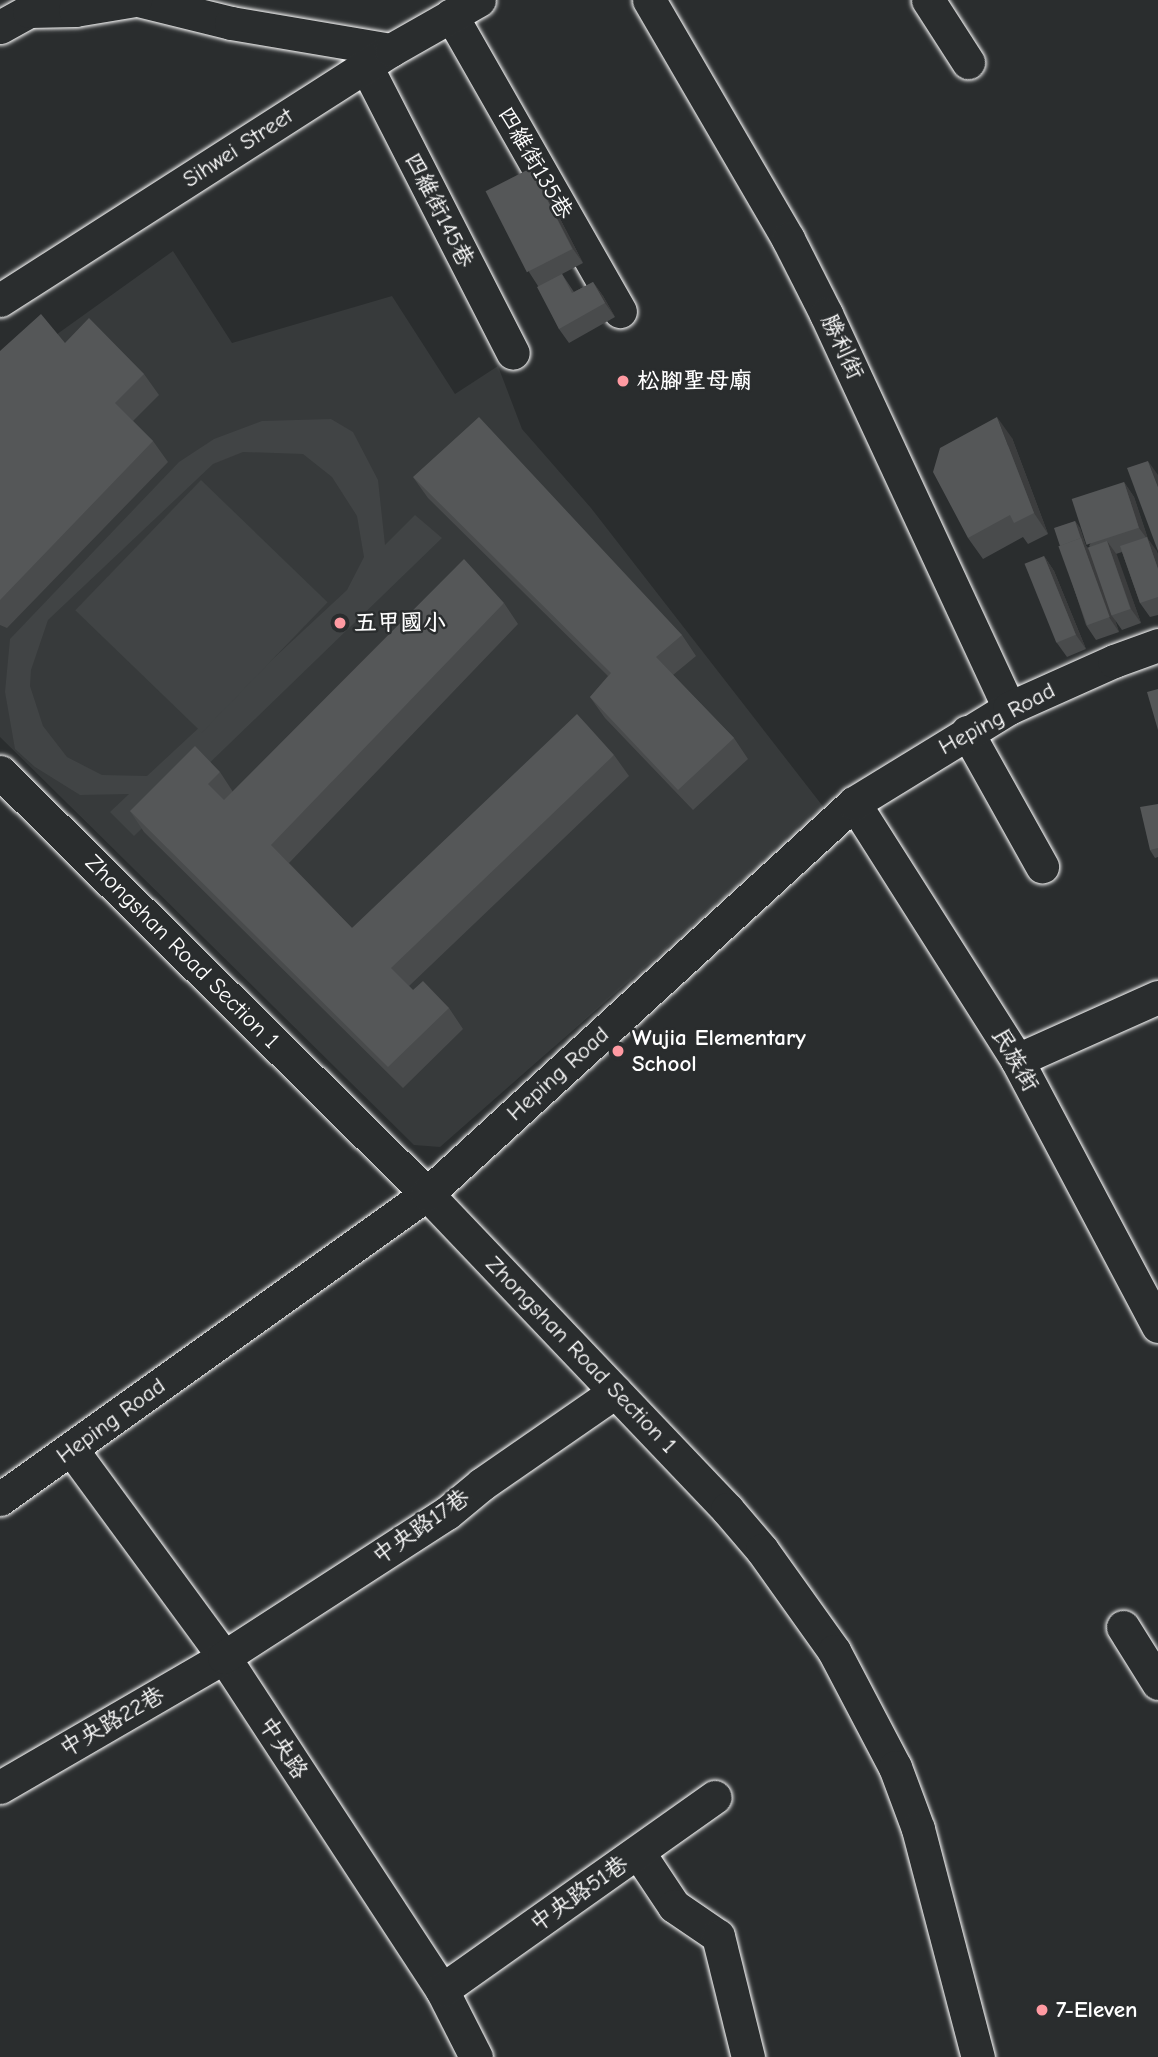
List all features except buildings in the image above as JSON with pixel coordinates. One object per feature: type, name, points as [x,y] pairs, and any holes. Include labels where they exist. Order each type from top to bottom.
[{"type":"street","points":[[0,27],[27,6],[75,10],[137,0],[378,58]]},
{"type":"street","name":"勝利街","points":[[649,0],[788,239],[826,314],[1009,708]]},
{"type":"street","points":[[928,0],[968,62]]},
{"type":"street","name":"Sihwei Street","points":[[0,300],[378,58],[465,8]]},
{"type":"street","name":"四維街135巷","points":[[465,8],[620,311]]},
{"type":"street","name":"四維街145巷","points":[[378,58],[513,354]]},
{"type":"street","name":"Heping Road","points":[[0,1499],[427,1194],[854,803],[1009,708],[1114,660],[1158,646]]},
{"type":"street","points":[[967,732],[1042,866]]},
{"type":"street","name":"Zhongshan Road Section 1","points":[[0,772],[427,1194],[727,1509],[762,1550],[834,1651],[865,1705],[895,1767],[918,1829],[978,2057]]},
{"type":"street","name":"民族街","points":[[854,803],[1017,1060],[1158,1326]]},
{"type":"street","points":[[1017,1060],[1158,997]]},
{"type":"street","name":"中央路17巷","points":[[224,1657],[447,1513],[482,1485],[615,1392]]},
{"type":"street","name":"中央路","points":[[72,1450],[224,1657],[442,1990],[476,2057]]},
{"type":"street","points":[[1123,1627],[1158,1683]]},
{"type":"street","name":"中央路22巷","points":[[0,1787],[224,1657]]},
{"type":"street","name":"中央路51巷","points":[[442,1990],[715,1797]]},
{"type":"street","points":[[638,1852],[674,1906],[718,1936],[748,2057]]},
{"type":"shaded area","name":"五甲國小","points":[[173,251],[232,343],[392,296],[455,394],[498,366],[522,429],[591,508],[825,809],[440,1147],[414,1145],[0,737],[0,375]]},
{"type":"shaded area","points":[[331,419],[353,432],[378,480],[385,545],[415,515],[442,538],[134,836],[110,812],[129,794],[80,795],[35,767],[15,749],[5,692],[10,639],[179,462],[214,439],[262,421]],"holes":[[[243,452],[303,454],[332,477],[357,516],[364,557],[347,590],[147,776],[102,775],[67,757],[43,726],[30,686],[31,670],[48,620],[213,464]]]},
{"type":"shaded area","points":[[201,480],[328,602],[202,732],[75,610]]},
{"type":"place","name":"松腳聖母廟","points":[[623,381]]},
{"type":"place","name":"五甲國小","points":[[340,623]]},
{"type":"place","name":"Wujia Elementary School","points":[[618,1051]]},
{"type":"place","name":"7-Eleven","points":[[1042,2010]]}]
